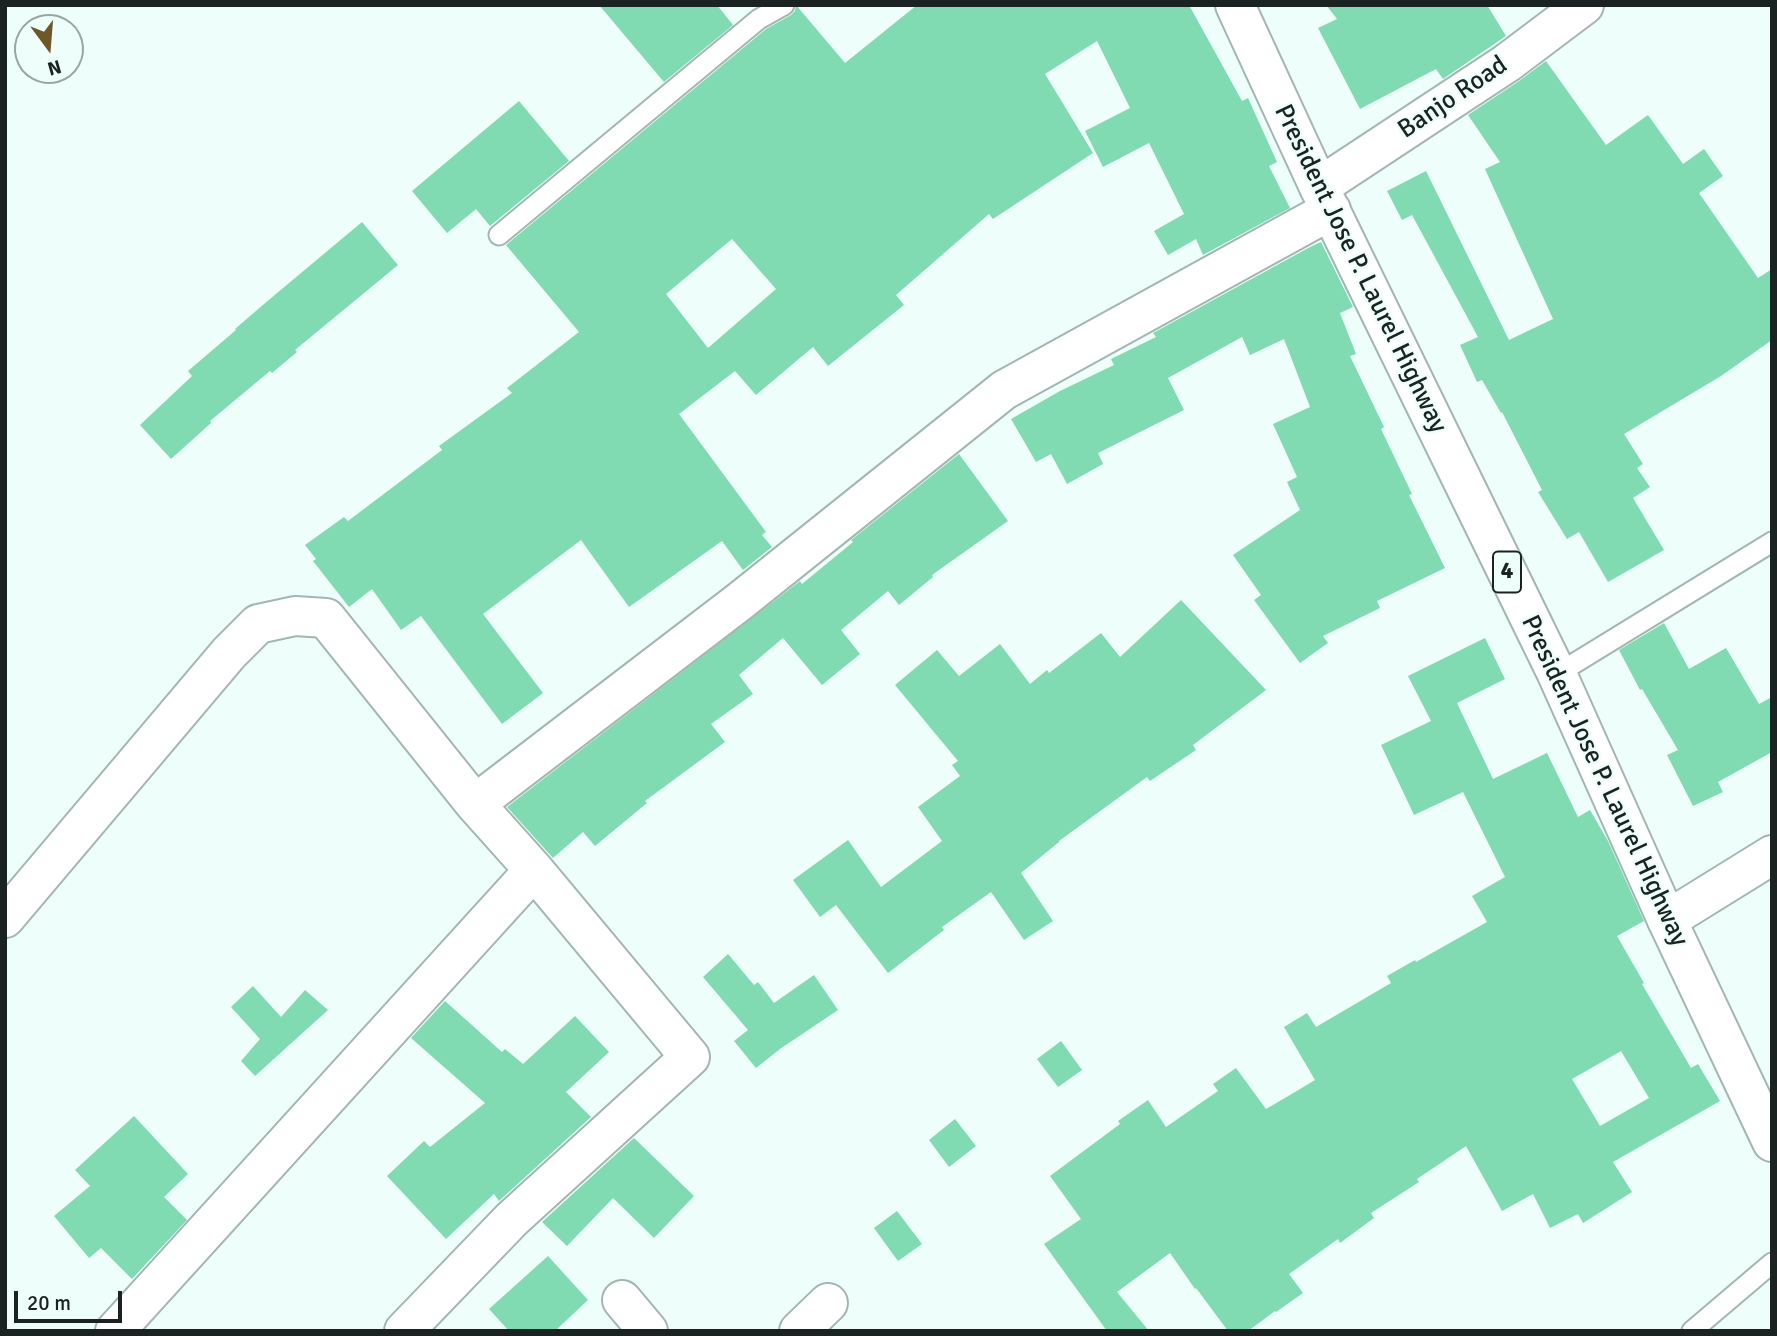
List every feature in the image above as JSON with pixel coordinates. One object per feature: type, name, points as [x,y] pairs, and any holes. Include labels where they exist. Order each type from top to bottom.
[{"type":"main road","name":"President Jose P. Laurel Highway","points":[[1235,5],[1325,198],[1557,674],[1667,920],[1772,1142]]},
{"type":"main road","name":"Banjo Road","points":[[475,804],[739,602],[1004,390],[1325,198],[1584,5]]},
{"type":"main road","points":[[5,918],[229,653],[258,624],[295,616],[326,618],[475,804],[534,870],[690,1057],[512,1219],[404,1331]]},
{"type":"main road","points":[[1667,920],[1772,855]]},
{"type":"main road","points":[[115,1331],[534,870]]},
{"type":"main road","points":[[622,1300],[648,1331]]},
{"type":"main road","points":[[799,1331],[828,1303]]},
{"type":"lane","points":[[499,235],[759,19],[784,5]]},
{"type":"lane","points":[[1557,674],[1772,542]]},
{"type":"lane","points":[[1692,1331],[1772,1263]]},
{"type":"building","points":[[599,5],[717,5],[733,25],[664,82]]},
{"type":"building","points":[[796,5],[845,63],[917,5],[1189,5],[1242,101],[1248,98],[1277,162],[1269,166],[1290,208],[1203,255],[1196,239],[1168,255],[1154,231],[1184,214],[1149,143],[1103,167],[1085,131],[1130,108],[1097,41],[1045,74],[1093,153],[993,219],[989,214],[896,295],[904,305],[828,366],[813,347],[756,395],[735,371],[679,414],[766,532],[762,535],[772,547],[743,570],[722,541],[629,607],[581,540],[483,614],[543,693],[502,724],[421,616],[401,630],[372,589],[349,607],[313,561],[316,559],[305,545],[344,517],[348,521],[442,450],[439,446],[512,393],[507,388],[579,332],[506,245],[766,29],[795,11]],"holes":[[[732,239],[776,289],[708,348],[666,294]]]},
{"type":"building","points":[[1326,5],[1487,5],[1506,36],[1443,79],[1436,69],[1360,109],[1318,28],[1337,19]]},
{"type":"building","points":[[1546,61],[1606,145],[1648,115],[1683,164],[1704,149],[1723,176],[1699,193],[1758,278],[1772,269],[1772,340],[1721,376],[1624,434],[1643,464],[1637,468],[1650,487],[1633,498],[1664,550],[1608,582],[1579,532],[1567,539],[1538,492],[1542,490],[1502,412],[1482,380],[1477,382],[1460,345],[1478,337],[1412,215],[1402,220],[1387,191],[1426,171],[1509,340],[1553,319],[1485,169],[1500,162],[1468,115]]},
{"type":"building","points":[[519,101],[569,161],[490,226],[476,209],[447,233],[412,191]]},
{"type":"building","points":[[362,222],[398,265],[295,350],[297,352],[272,373],[270,371],[210,421],[211,423],[171,459],[140,425],[192,376],[188,371]]},
{"type":"building","points":[[1321,242],[1353,307],[1340,313],[1356,354],[1350,356],[1384,427],[1381,429],[1412,494],[1409,495],[1445,568],[1377,601],[1380,608],[1323,636],[1328,643],[1300,663],[1254,600],[1261,595],[1233,555],[1300,510],[1287,482],[1297,477],[1273,424],[1310,407],[1284,339],[1250,355],[1242,337],[1168,378],[1184,410],[1098,453],[1103,464],[1067,484],[1051,454],[1036,462],[1011,419],[1114,365],[1111,359],[1156,337],[1153,333]]},
{"type":"building","points":[[959,454],[1008,521],[932,575],[933,577],[899,605],[888,591],[841,630],[860,654],[822,685],[783,638],[739,675],[753,694],[711,724],[725,742],[645,801],[647,803],[595,846],[583,832],[553,858],[507,807],[800,581],[802,584],[853,542],[851,540]]},
{"type":"building","points":[[1181,600],[1266,690],[1193,745],[1196,750],[1150,781],[1147,777],[1059,841],[1021,873],[1053,921],[1024,940],[991,892],[942,927],[944,930],[888,973],[836,905],[820,917],[793,880],[848,840],[881,887],[942,841],[918,807],[960,776],[952,765],[958,761],[895,685],[937,650],[959,676],[1000,644],[1030,684],[1047,670],[1049,673],[1101,633],[1120,657]]},
{"type":"building","points":[[1664,623],[1689,669],[1726,648],[1759,704],[1772,697],[1772,752],[1718,782],[1723,792],[1693,806],[1667,755],[1678,750],[1642,689],[1640,690],[1619,650]]},
{"type":"building","points":[[1485,638],[1505,679],[1457,703],[1493,779],[1547,753],[1578,817],[1590,810],[1608,841],[1644,921],[1617,936],[1691,1068],[1698,1064],[1720,1101],[1613,1162],[1632,1192],[1583,1223],[1578,1214],[1550,1228],[1533,1194],[1502,1211],[1466,1146],[1417,1179],[1419,1182],[1371,1213],[1374,1218],[1340,1243],[1338,1239],[1289,1274],[1303,1293],[1248,1331],[1228,1331],[1170,1253],[1117,1292],[1149,1331],[1107,1331],[1044,1244],[1081,1219],[1050,1176],[1148,1100],[1166,1127],[1218,1091],[1213,1084],[1236,1068],[1266,1109],[1315,1080],[1284,1027],[1307,1013],[1316,1027],[1391,983],[1387,976],[1487,922],[1472,896],[1505,877],[1463,792],[1414,815],[1381,745],[1431,721],[1408,676]],"holes":[[[1621,1051],[1649,1098],[1600,1126],[1572,1079]]]},
{"type":"building","points":[[728,954],[754,985],[758,982],[774,1003],[814,975],[838,1010],[756,1068],[734,1041],[748,1030],[703,977]]},
{"type":"building","points":[[253,986],[281,1017],[305,990],[328,1010],[255,1076],[241,1061],[260,1039],[231,1007]]},
{"type":"building","points":[[445,1001],[502,1052],[505,1049],[523,1064],[575,1016],[609,1052],[566,1092],[591,1117],[499,1201],[494,1194],[446,1239],[387,1176],[424,1141],[430,1147],[485,1103],[411,1038]]},
{"type":"building","points":[[1061,1041],[1082,1070],[1058,1087],[1037,1059]]},
{"type":"building","points":[[134,1116],[188,1174],[164,1197],[187,1220],[132,1279],[101,1248],[89,1258],[54,1216],[90,1186],[75,1170]]},
{"type":"building","points":[[955,1119],[976,1146],[949,1167],[929,1140]]},
{"type":"building","points":[[634,1138],[694,1196],[654,1238],[613,1198],[567,1246],[542,1222]]},
{"type":"building","points":[[897,1211],[922,1244],[898,1261],[874,1228]]},
{"type":"building","points":[[548,1256],[588,1300],[555,1331],[509,1331],[489,1309]]}]
